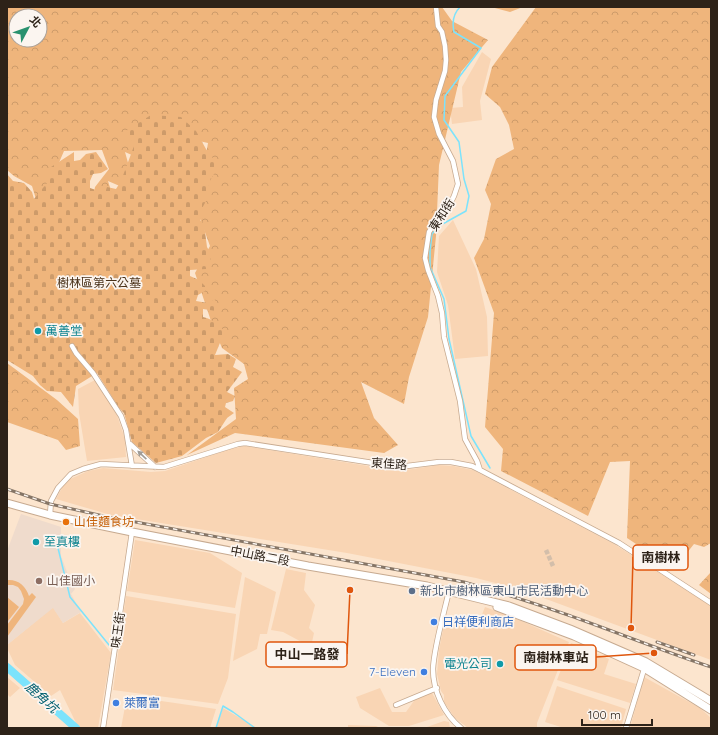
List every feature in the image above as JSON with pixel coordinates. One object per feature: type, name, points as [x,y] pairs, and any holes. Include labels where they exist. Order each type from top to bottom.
[{"type":"main road","name":"中山路二段","points":[[7,503],[50,515],[132,532],[308,566],[449,591],[514,613],[645,665],[711,701]]},
{"type":"main road","name":"中山路二段","points":[[645,665],[711,710]]},
{"type":"street","name":"東和街","points":[[436,7],[438,26],[442,32],[445,46],[446,60],[445,71],[436,100],[434,117],[439,134],[453,161],[458,184],[445,214],[435,223],[429,232],[425,258],[442,313],[444,337],[460,401],[465,439],[477,461],[480,470]]},
{"type":"street","points":[[72,346],[93,373],[121,416],[130,444],[132,466]]},
{"type":"street","name":"東佳路","points":[[50,515],[51,501],[58,488],[71,474],[83,468],[101,464],[164,467],[230,445],[245,443],[400,467],[451,462],[472,466],[619,543],[711,603]]},
{"type":"street","points":[[130,444],[155,467]]},
{"type":"street","name":"味王街","points":[[103,728],[132,532]]},
{"type":"street","points":[[449,591],[433,669],[444,710],[453,722],[461,728]]},
{"type":"street","points":[[626,728],[645,665]]},
{"type":"street","points":[[396,705],[437,688]]},
{"type":"shaded area","points":[[482,52],[491,59],[480,101],[482,120],[452,124],[450,108],[463,107],[462,87]]},
{"type":"shaded area","points":[[453,220],[476,269],[487,317],[488,356],[455,359],[448,305],[437,272],[439,236]]},
{"type":"shaded area","points":[[95,380],[117,415],[125,439],[126,457],[87,461],[79,413],[78,389]]},
{"type":"shaded area","points":[[245,446],[399,471],[439,465],[473,470],[614,544],[711,606],[711,660],[519,589],[476,578],[347,553],[111,515],[56,499],[68,480],[88,471],[103,468],[151,472],[165,471],[230,449]]},
{"type":"shaded area","name":"山佳國小","points":[[21,514],[61,527],[61,556],[75,589],[71,594],[81,612],[63,623],[53,608],[7,645],[7,551]]},
{"type":"shaded area","points":[[135,540],[210,553],[242,573],[235,608],[127,591]]},
{"type":"shaded area","points":[[286,569],[306,573],[304,590],[315,605],[309,628],[314,633],[311,647],[283,632],[271,630]]},
{"type":"shaded area","points":[[245,577],[276,592],[267,634],[260,634],[257,649],[233,661]]},
{"type":"shaded area","points":[[126,596],[236,614],[228,678],[218,704],[113,690]]},
{"type":"shaded area","points":[[53,607],[63,623],[80,613],[111,653],[98,728],[79,728],[60,690],[51,696],[15,665],[7,648],[7,645]]},
{"type":"shaded area","name":"電光公司","points":[[485,607],[510,616],[569,642],[537,723],[537,728],[468,728],[455,718],[444,702],[444,695],[441,691],[437,674],[439,650],[446,615],[479,622]]},
{"type":"shaded area","points":[[571,643],[609,659],[604,674],[636,684],[630,703],[557,680]]},
{"type":"shaded area","points":[[7,677],[20,688],[10,697],[7,694]]},
{"type":"shaded area","points":[[644,677],[700,708],[711,718],[711,728],[630,728]]},
{"type":"shaded area","points":[[557,686],[626,709],[621,728],[564,728],[545,722]]},
{"type":"shaded area","points":[[380,688],[392,712],[406,712],[416,698],[432,693],[444,715],[409,726],[389,726],[360,708],[356,697]]},
{"type":"shaded area","points":[[127,696],[216,709],[210,728],[121,728]]},
{"type":"shaded area","points":[[223,708],[257,728],[216,728]]},
{"type":"shaded area","points":[[444,721],[449,722],[450,728],[424,728]]},
{"type":"shaded area","points":[[348,725],[376,726],[380,728],[348,728]]},
{"type":"green space","points":[[7,7],[442,7],[452,21],[488,40],[461,72],[439,165],[436,236],[428,317],[409,377],[404,404],[361,382],[374,418],[398,445],[384,453],[235,433],[187,455],[236,419],[234,388],[248,379],[244,364],[222,348],[212,324],[195,273],[210,246],[197,210],[208,143],[153,131],[143,160],[125,152],[135,188],[129,190],[108,181],[114,200],[88,224],[95,187],[109,169],[102,150],[64,151],[39,209],[32,186],[14,176],[7,170]]},
{"type":"green space","points":[[491,7],[523,7],[510,12]]},
{"type":"green space","points":[[536,7],[711,7],[711,543],[704,547],[694,544],[674,569],[627,538],[630,461],[610,462],[588,516],[501,471],[503,449],[485,427],[494,313],[474,258],[484,239],[491,204],[485,190],[496,159],[514,149],[509,125],[500,107],[485,94],[492,67]]},
{"type":"green space","name":"樹林區第六公墓","points":[[151,115],[181,117],[196,131],[215,161],[217,169],[209,183],[210,194],[201,210],[206,216],[200,220],[204,224],[207,247],[212,256],[206,269],[190,270],[190,276],[199,280],[205,286],[205,291],[198,295],[196,301],[208,303],[215,299],[216,311],[203,309],[203,317],[219,325],[227,333],[222,338],[215,355],[228,354],[236,359],[233,367],[242,372],[227,392],[235,396],[233,401],[226,403],[225,407],[234,413],[227,418],[218,432],[206,438],[182,456],[156,463],[132,442],[124,413],[119,408],[97,373],[76,386],[73,407],[61,392],[47,391],[33,376],[7,360],[7,174],[13,181],[24,183],[32,192],[34,199],[47,183],[48,169],[74,152],[74,161],[80,160],[86,154],[96,152],[108,169],[101,173],[93,174],[90,181],[90,188],[105,193],[107,187],[116,189],[121,181],[134,146],[126,131]]},
{"type":"green space","points":[[7,363],[57,400],[78,419],[80,446],[66,450],[58,440],[7,422]]},
{"type":"green space","points":[[711,572],[711,594],[699,585]]},
{"type":"green space","points":[[7,580],[18,582],[24,586],[29,596],[32,593],[36,597],[7,637],[7,625],[23,604],[24,599],[18,587],[7,585]]},
{"type":"green space","points":[[7,597],[19,607],[8,621],[7,620]]},
{"type":"waterway","points":[[460,7],[454,19],[454,32],[481,48],[445,96],[444,120],[459,142],[464,179],[469,196],[466,211],[439,226],[432,234],[430,267],[444,299],[449,339],[471,436],[490,468]]},
{"type":"waterway","points":[[57,544],[70,597],[109,645]]},
{"type":"waterway","name":"鹿角坑","points":[[7,667],[76,728]]},
{"type":"waterway","name":"鹿角坑","points":[[7,671],[72,728]]},
{"type":"waterway","points":[[216,728],[223,706],[255,728]]},
{"type":"tunnel","points":[[546,550],[553,566]]},
{"type":"railway","points":[[7,489],[50,504],[108,517],[464,582],[586,621],[711,667]]},
{"type":"railway","points":[[657,642],[694,655]]},
{"type":"place","name":"萬善堂","points":[[38,331]]},
{"type":"place","name":"山佳麵食坊","points":[[66,522]]},
{"type":"place","name":"至真樓","points":[[36,542]]},
{"type":"place","name":"山佳國小","points":[[39,581]]},
{"type":"place","name":"中山一路發","points":[[350,590]]},
{"type":"place","name":"新北市樹林區東山市民活動中心","points":[[412,591]]},
{"type":"place","name":"日祥便利商店","points":[[434,622]]},
{"type":"place","name":"南樹林","points":[[631,628]]},
{"type":"place","name":"南樹林車站","points":[[654,653]]},
{"type":"place","name":"電光公司","points":[[500,664]]},
{"type":"place","name":"7-Eleven","points":[[424,672]]},
{"type":"place","name":"萊爾富","points":[[116,703]]}]
